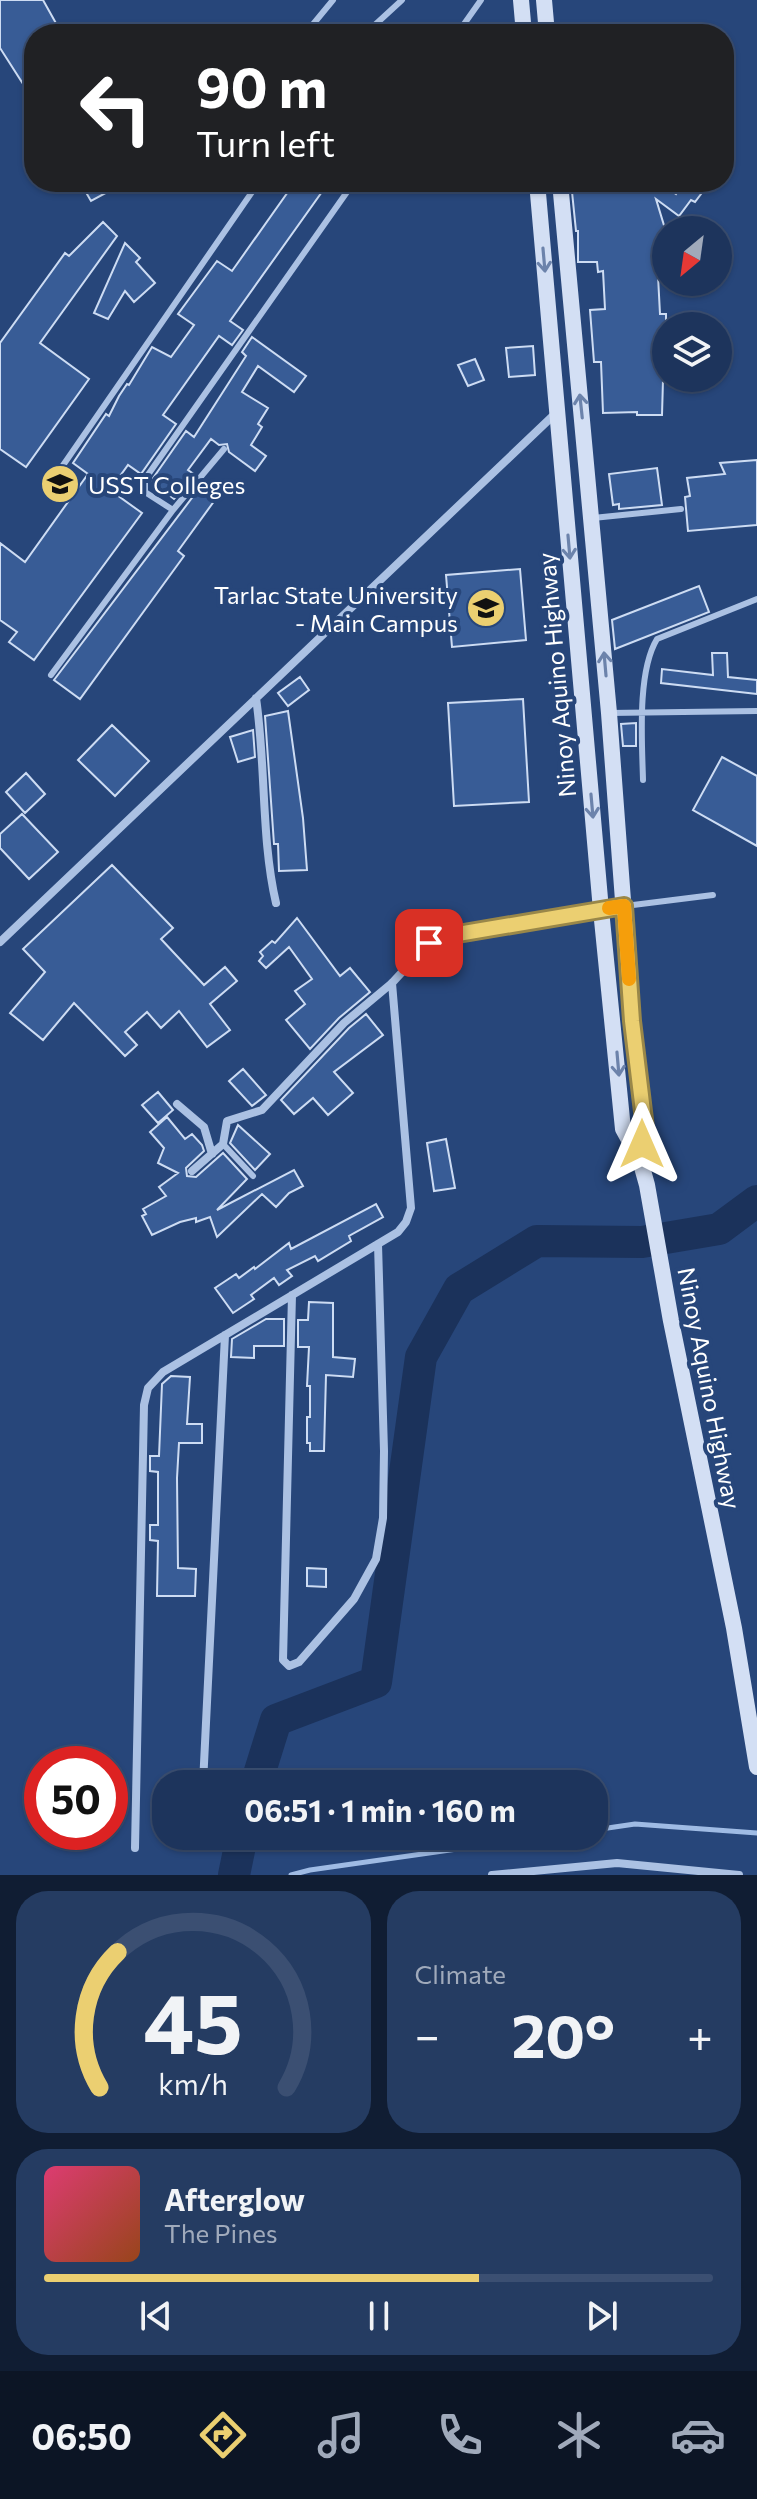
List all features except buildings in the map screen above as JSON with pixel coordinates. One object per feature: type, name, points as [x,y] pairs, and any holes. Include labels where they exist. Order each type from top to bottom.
[{"type":"main road","points":[[521,0],[523,24]]},
{"type":"main road","points":[[544,0],[546,24]]},
{"type":"main road","name":"Ninoy Aquino Highway","points":[[538,192],[623,1129],[640,1160],[647,1185],[757,1767]]},
{"type":"main road","name":"Ninoy Aquino Highway","points":[[561,192],[609,713],[632,1021],[645,1128],[640,1160]]},
{"type":"main road","points":[[554,375],[578,373]]},
{"type":"main road","points":[[565,500],[590,497]]},
{"type":"street","points":[[0,942],[557,411]]},
{"type":"street","points":[[256,698],[262,737],[269,874],[276,903]]},
{"type":"street","points":[[192,1171],[223,1144],[227,1121],[262,1110],[344,1023],[392,983],[429,943],[446,936],[624,906]]},
{"type":"street","points":[[135,1848],[144,1405],[148,1388],[163,1372],[398,1232],[406,1222],[411,1208],[392,983]]},
{"type":"street","points":[[177,1104],[204,1127],[212,1154]]},
{"type":"street","points":[[292,1295],[283,1660],[289,1666],[299,1662],[354,1599],[376,1559],[383,1518],[384,1451],[378,1244]]},
{"type":"street","points":[[204,1770],[225,1335]]},
{"type":"street","points":[[492,1875],[617,1863],[739,1875]]},
{"type":"lane","points":[[313,24],[333,0]]},
{"type":"lane","points":[[376,24],[402,0]]},
{"type":"lane","points":[[464,24],[481,0]]},
{"type":"lane","points":[[48,487],[252,192]]},
{"type":"lane","points":[[173,510],[145,492],[145,479],[347,192]]},
{"type":"lane","points":[[51,675],[173,510],[224,449]]},
{"type":"lane","points":[[592,518],[681,509]]},
{"type":"lane","points":[[643,780],[642,713],[649,651],[657,639],[757,599]]},
{"type":"lane","points":[[609,713],[757,711]]},
{"type":"lane","points":[[624,906],[713,895]]},
{"type":"lane","points":[[223,1144],[253,1176]]},
{"type":"waterway","points":[[260,1770],[276,1720],[376,1682],[421,1357],[459,1289],[537,1241],[642,1242],[719,1229],[757,1201]]},
{"type":"waterway","points":[[608,1828],[635,1824],[757,1833]]},
{"type":"waterway","points":[[234,1875],[239,1850]]},
{"type":"waterway","points":[[291,1875],[451,1850]]},
{"type":"slow traffic","points":[[609,908],[624,906],[629,979]]},
{"type":"place","name":"USST Colleges","points":[[60,484]]},
{"type":"place","name":"Tarlac State University - Main Campus","points":[[486,608]]},
{"type":"route","points":[[429,943],[446,936],[624,906],[632,1021],[645,1128],[642,1144]]}]
